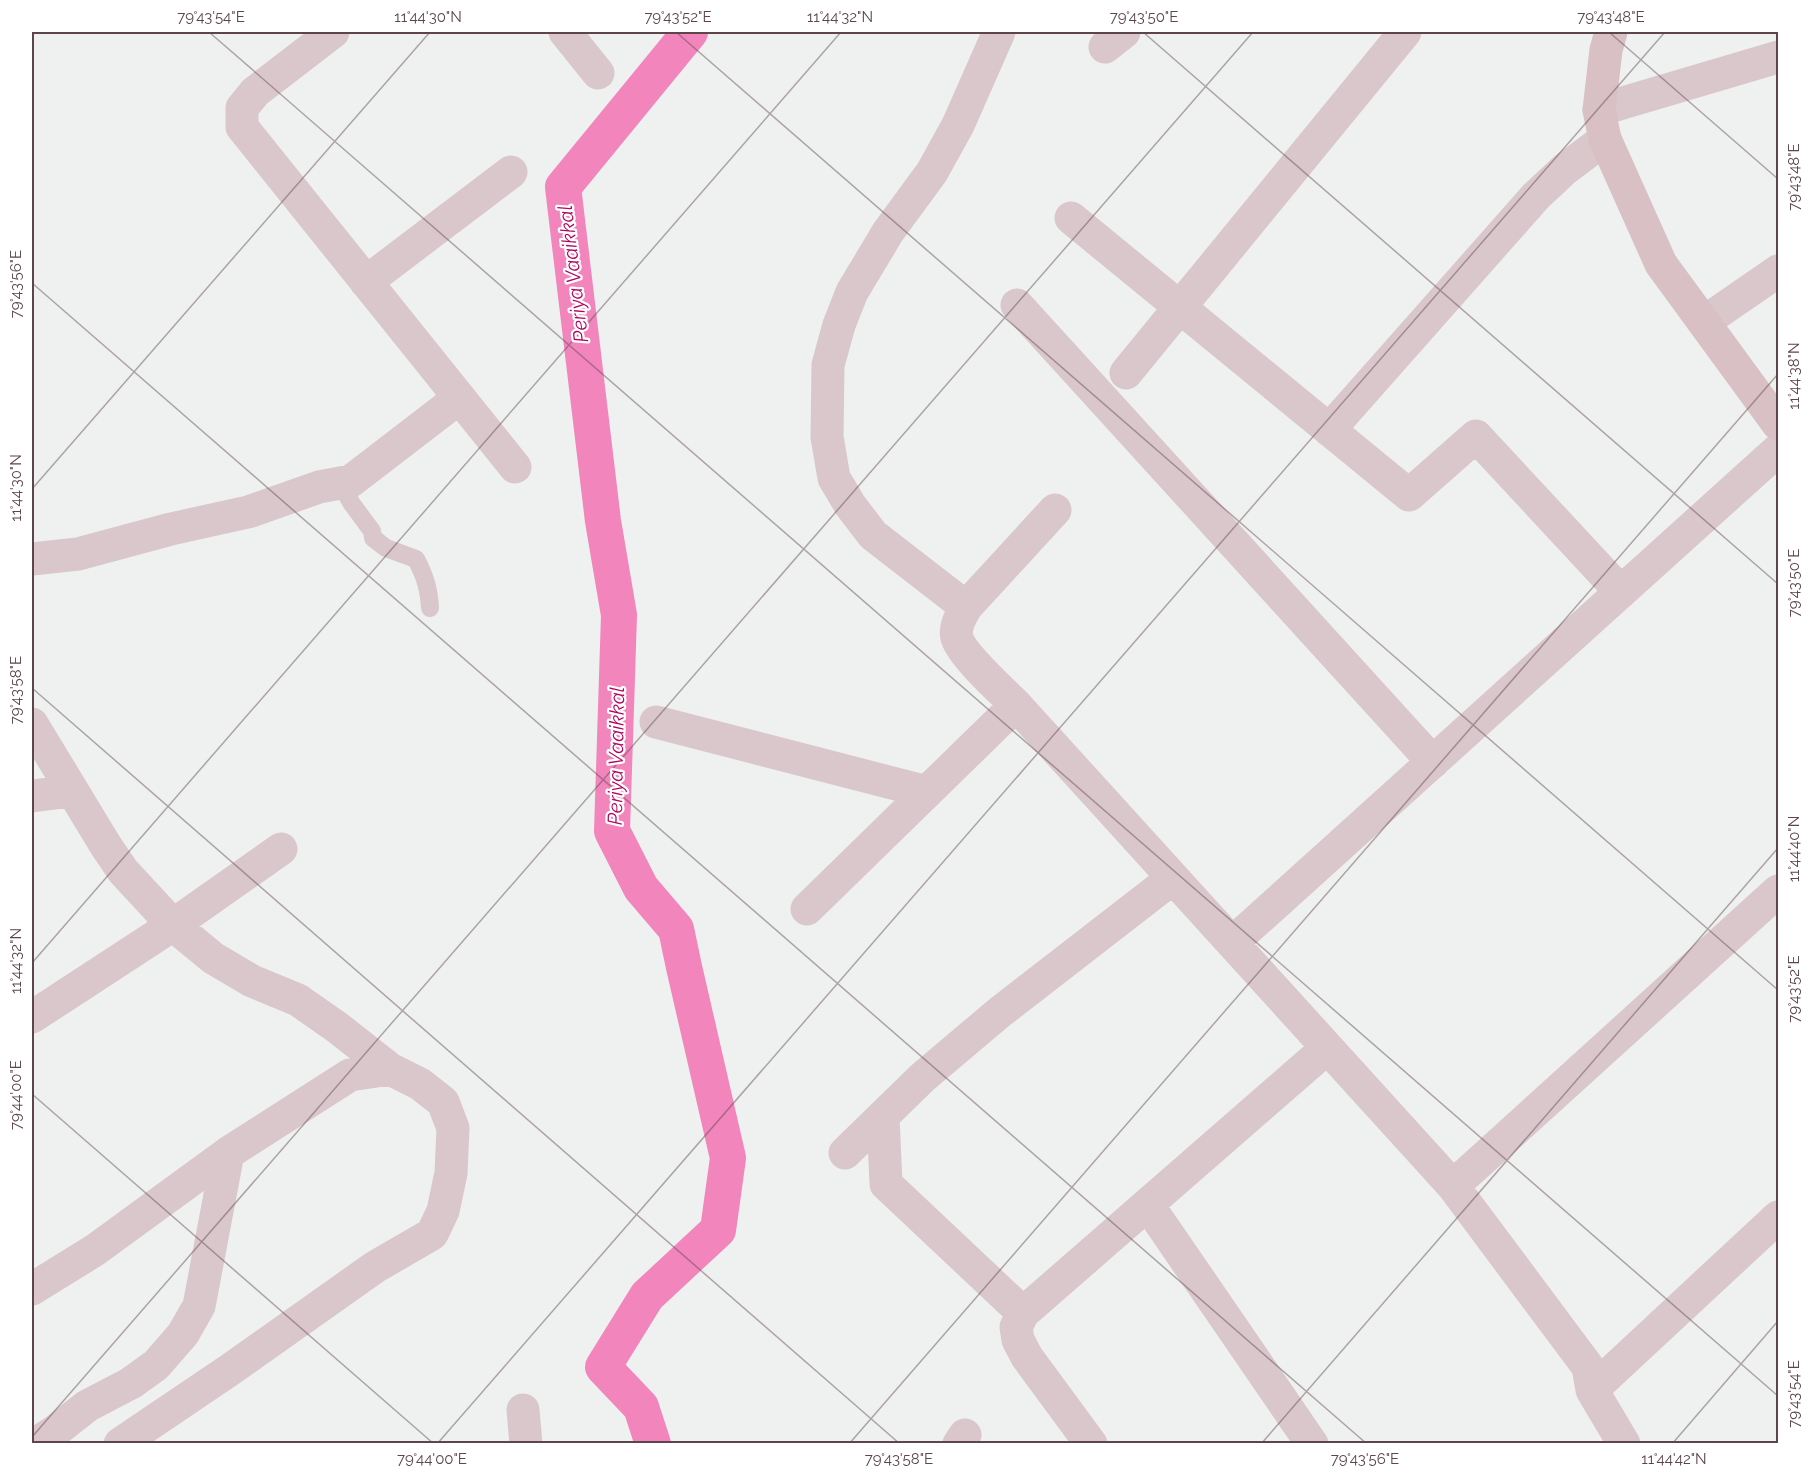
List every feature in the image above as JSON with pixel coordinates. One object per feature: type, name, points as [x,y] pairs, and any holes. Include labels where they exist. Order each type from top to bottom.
[{"type":"street","points":[[333,32],[255,92],[242,108],[242,127],[515,467]]},
{"type":"street","points":[[565,32],[598,73]]},
{"type":"street","points":[[966,607],[873,535],[850,506],[834,478],[827,437],[828,365],[839,325],[852,292],[888,232],[932,172],[958,125],[999,32]]},
{"type":"street","points":[[1126,373],[1405,32]]},
{"type":"street","points":[[1611,32],[1606,50],[1602,124],[1661,264],[1779,424]]},
{"type":"street","points":[[1329,429],[1602,124],[1779,57]]},
{"type":"street","points":[[366,282],[511,172]]},
{"type":"street","points":[[1071,218],[1409,495],[1476,436],[1621,592]]},
{"type":"street","points":[[1704,322],[1779,270]]},
{"type":"street","points":[[1017,305],[1433,762]]},
{"type":"street","points":[[32,559],[78,554],[171,529],[248,512],[319,487],[351,481],[459,398]]},
{"type":"street","points":[[1232,943],[1779,450]]},
{"type":"street","points":[[1055,510],[966,607],[958,620],[957,636],[963,650],[1016,705],[1453,1186],[1588,1367],[1592,1390],[1624,1443]]},
{"type":"street","points":[[807,909],[1016,705]]},
{"type":"street","points":[[657,722],[927,792]]},
{"type":"street","points":[[32,724],[71,791],[123,871],[173,925],[213,958],[252,981],[298,1000],[390,1069],[420,1084],[443,1102],[453,1128],[451,1173],[443,1211],[432,1234],[375,1267],[231,1369],[120,1443]]},
{"type":"street","points":[[32,796],[71,791]]},
{"type":"street","points":[[32,1017],[173,925],[281,849]]},
{"type":"street","points":[[845,1153],[922,1077],[1000,1012],[1173,878]]},
{"type":"street","points":[[1453,1186],[1779,891]]},
{"type":"street","points":[[1091,1443],[1027,1357],[1018,1340],[1016,1327],[1023,1313],[1327,1048]]},
{"type":"street","points":[[32,1289],[95,1250],[228,1153],[350,1075],[390,1069]]},
{"type":"street","points":[[883,1116],[885,1184],[1023,1313]]},
{"type":"street","points":[[35,1443],[54,1432],[87,1406],[131,1383],[156,1365],[183,1334],[199,1306],[228,1153]]},
{"type":"street","points":[[1148,1205],[1312,1443]]},
{"type":"street","points":[[1592,1390],[1779,1217]]},
{"type":"street","points":[[524,1410],[526,1443]]},
{"type":"lane","points":[[340,483],[372,531],[373,538],[386,548],[416,559],[426,576],[430,608]]},
{"type":"waterway","name":"Periya Vaaikkal","points":[[653,1444],[641,1407],[603,1367],[647,1296],[718,1230],[728,1158],[676,929],[641,888],[612,831],[619,615],[603,521],[563,187],[690,32]]}]
